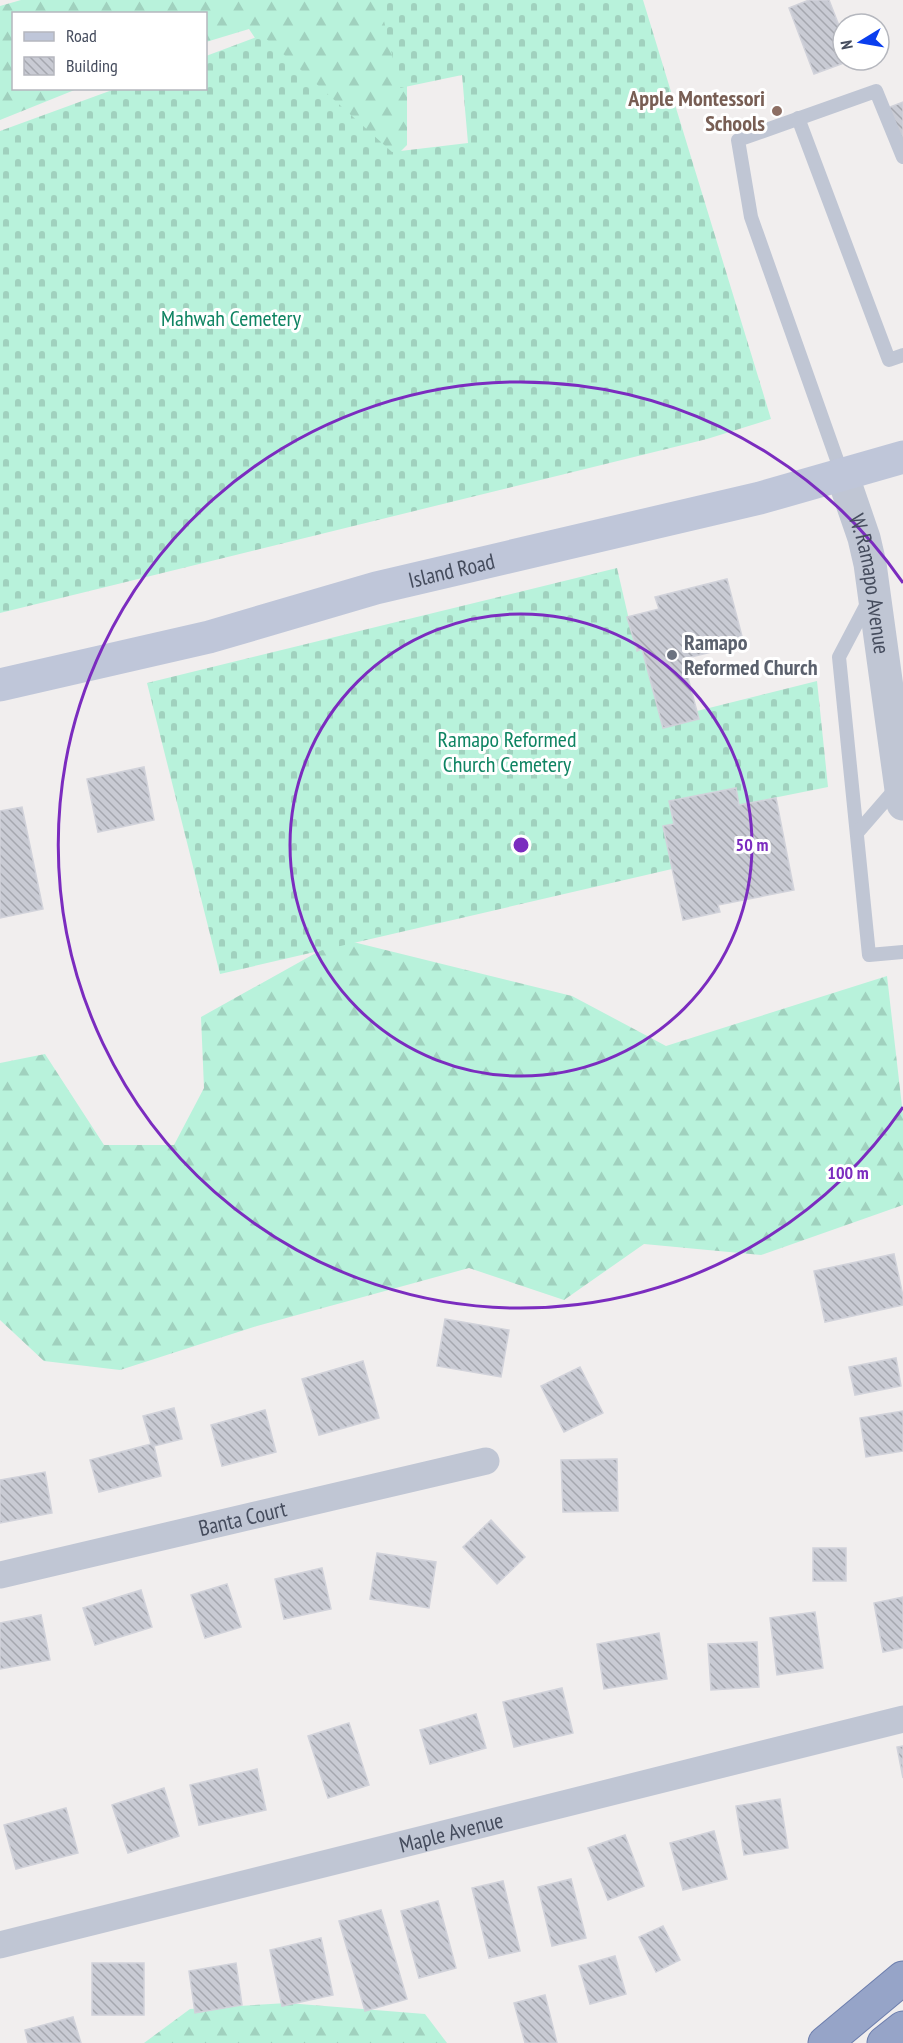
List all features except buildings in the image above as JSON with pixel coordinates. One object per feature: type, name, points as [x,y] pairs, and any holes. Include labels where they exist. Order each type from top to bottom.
[{"type":"highway","points":[[825,2043],[903,1978]]},
{"type":"highway","points":[[884,2043],[903,2028]]},
{"type":"main road","name":"Island Road","points":[[0,684],[209,638],[376,588],[748,501],[903,457]]},
{"type":"street","name":"W. Ramapo Avenue","points":[[842,474],[864,538],[874,590],[902,793]]},
{"type":"street","name":"Banta Court","points":[[0,1575],[486,1461]]},
{"type":"street","name":"Maple Avenue","points":[[0,1944],[903,1719]]},
{"type":"lane","points":[[842,474],[751,217],[738,140],[876,91],[903,157]]},
{"type":"lane","points":[[798,118],[889,360],[903,355]]},
{"type":"lane","points":[[874,590],[839,657],[869,955],[903,952]]},
{"type":"lane","points":[[857,833],[902,793]]},
{"type":"green space","points":[[21,0],[389,0],[407,60],[407,145],[378,174],[334,156],[249,29],[207,42],[207,12],[12,12],[12,90],[75,90],[0,120],[0,6]]},
{"type":"green space","name":"Mahwah Cemetery","points":[[379,0],[643,0],[771,419],[707,439],[0,613],[0,131],[112,90],[207,90],[207,56],[262,35],[392,152],[468,143],[462,75],[400,88]]},
{"type":"green space","name":"Ramapo Reformed Church Cemetery","points":[[617,568],[636,650],[642,649],[663,728],[699,719],[697,711],[817,681],[828,787],[739,805],[736,788],[669,801],[674,824],[663,827],[672,869],[220,974],[147,683]]},
{"type":"green space","points":[[341,939],[572,996],[666,1046],[887,976],[903,1115],[903,1205],[761,1255],[644,1244],[564,1300],[469,1268],[257,1326],[120,1370],[44,1361],[0,1320],[0,1063],[45,1054],[104,1145],[174,1145],[204,1088],[201,1017]]},
{"type":"green space","points":[[287,2003],[425,2014],[447,2043],[144,2043],[190,2009]]},
{"type":"place","name":"Apple Montessori Schools","points":[[777,111]]},
{"type":"place","name":"Ramapo Reformed Church","points":[[672,655]]}]
